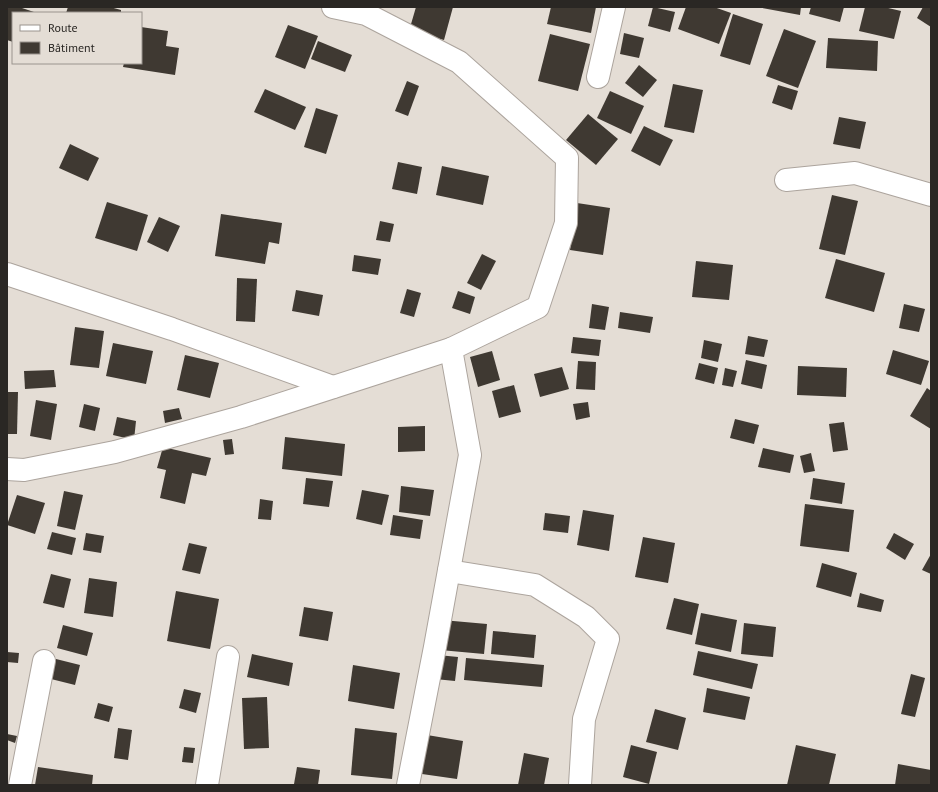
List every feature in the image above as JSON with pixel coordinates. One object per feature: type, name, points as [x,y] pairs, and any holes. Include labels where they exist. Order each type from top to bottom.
[{"type":"street","points":[[7,469],[24,470],[115,452],[241,417],[451,349],[538,307],[566,224],[567,158],[459,62],[366,14],[332,7]]},
{"type":"street","points":[[598,77],[614,7]]},
{"type":"street","points":[[786,180],[855,173],[931,195]]},
{"type":"street","points":[[7,274],[172,329],[333,387]]},
{"type":"street","points":[[408,785],[470,455],[451,349]]},
{"type":"street","points":[[449,571],[535,585],[586,617],[608,639],[584,719],[580,785]]},
{"type":"street","points":[[207,785],[228,657]]},
{"type":"street","points":[[20,785],[44,661]]},
{"type":"building","points":[[7,7],[19,7],[34,12],[12,12],[12,42],[7,40]]},
{"type":"building","points":[[68,7],[110,7],[121,10],[121,12],[66,12]]},
{"type":"building","points":[[416,7],[453,7],[444,40],[409,31]]},
{"type":"building","points":[[551,7],[596,7],[591,33],[547,24]]},
{"type":"building","points":[[653,7],[675,12],[670,32],[648,26]]},
{"type":"building","points":[[686,7],[714,7],[731,13],[719,44],[678,29]]},
{"type":"building","points":[[757,7],[801,7],[800,15]]},
{"type":"building","points":[[811,7],[844,7],[840,22],[809,14]]},
{"type":"building","points":[[865,7],[884,7],[901,11],[894,39],[859,31]]},
{"type":"building","points":[[923,7],[931,7],[931,27],[917,18]]},
{"type":"building","points":[[733,14],[763,24],[750,65],[720,56]]},
{"type":"building","points":[[288,25],[318,36],[305,69],[275,57]]},
{"type":"building","points":[[142,27],[168,31],[166,46],[179,48],[175,75],[123,67],[124,64],[142,64]]},
{"type":"building","points":[[784,29],[816,41],[798,88],[766,76]]},
{"type":"building","points":[[624,33],[644,38],[639,58],[620,54]]},
{"type":"building","points":[[550,34],[590,44],[578,91],[538,81]]},
{"type":"building","points":[[828,38],[878,41],[877,71],[826,68]]},
{"type":"building","points":[[318,41],[352,55],[345,72],[311,59]]},
{"type":"building","points":[[639,65],[657,80],[643,97],[625,83]]},
{"type":"building","points":[[407,81],[419,86],[408,116],[395,111]]},
{"type":"building","points":[[673,84],[703,90],[694,133],[664,127]]},
{"type":"building","points":[[778,85],[798,91],[792,110],[772,103]]},
{"type":"building","points":[[265,89],[306,107],[295,130],[254,112]]},
{"type":"building","points":[[610,91],[644,106],[631,134],[597,118]]},
{"type":"building","points":[[316,108],[338,115],[326,154],[304,147]]},
{"type":"building","points":[[588,114],[618,139],[596,165],[566,140]]},
{"type":"building","points":[[839,117],[866,122],[860,149],[833,144]]},
{"type":"building","points":[[644,126],[673,140],[660,166],[631,151]]},
{"type":"building","points":[[70,144],[99,158],[88,181],[59,168]]},
{"type":"building","points":[[398,162],[422,167],[417,194],[392,189]]},
{"type":"building","points":[[442,166],[489,176],[483,205],[436,195]]},
{"type":"building","points":[[832,195],[858,201],[845,255],[819,249]]},
{"type":"building","points":[[107,202],[148,215],[137,251],[95,238]]},
{"type":"building","points":[[577,203],[610,208],[603,255],[570,250]]},
{"type":"building","points":[[221,214],[282,223],[279,244],[269,242],[265,264],[215,256]]},
{"type":"building","points":[[159,217],[180,226],[168,252],[147,242]]},
{"type":"building","points":[[380,221],[394,224],[390,242],[376,240]]},
{"type":"building","points":[[482,254],[496,261],[481,290],[467,283]]},
{"type":"building","points":[[354,255],[381,259],[378,275],[352,271]]},
{"type":"building","points":[[836,259],[885,273],[874,312],[825,298]]},
{"type":"building","points":[[696,261],[733,265],[729,300],[692,297]]},
{"type":"building","points":[[237,278],[257,279],[255,322],[236,321]]},
{"type":"building","points":[[407,289],[421,293],[414,317],[400,313]]},
{"type":"building","points":[[296,290],[323,295],[319,316],[292,311]]},
{"type":"building","points":[[458,291],[475,297],[470,314],[452,308]]},
{"type":"building","points":[[592,304],[609,307],[605,330],[589,328]]},
{"type":"building","points":[[904,304],[925,309],[919,332],[899,328]]},
{"type":"building","points":[[620,312],[653,317],[650,333],[618,328]]},
{"type":"building","points":[[75,327],[104,331],[99,368],[70,365]]},
{"type":"building","points":[[748,336],[768,340],[764,357],[745,354]]},
{"type":"building","points":[[573,337],[601,340],[599,356],[571,353]]},
{"type":"building","points":[[704,340],[722,344],[718,362],[701,358]]},
{"type":"building","points":[[113,343],[153,351],[146,384],[106,376]]},
{"type":"building","points":[[893,350],[929,361],[921,385],[886,374]]},
{"type":"building","points":[[492,351],[500,380],[478,387],[470,357]]},
{"type":"building","points":[[185,355],[219,363],[210,398],[177,390]]},
{"type":"building","points":[[746,360],[767,365],[762,389],[741,384]]},
{"type":"building","points":[[578,361],[596,362],[595,390],[576,389]]},
{"type":"building","points":[[699,363],[718,368],[714,384],[695,379]]},
{"type":"building","points":[[798,366],[847,368],[846,397],[797,395]]},
{"type":"building","points":[[562,367],[569,389],[540,397],[534,374]]},
{"type":"building","points":[[725,368],[737,371],[733,387],[722,385]]},
{"type":"building","points":[[54,370],[56,387],[25,389],[24,371]]},
{"type":"building","points":[[514,385],[521,412],[499,418],[492,391]]},
{"type":"building","points":[[927,388],[931,391],[931,429],[910,416]]},
{"type":"building","points":[[7,392],[18,392],[17,434],[7,434]]},
{"type":"building","points":[[36,400],[57,404],[51,440],[30,436]]},
{"type":"building","points":[[588,402],[590,417],[576,420],[573,404]]},
{"type":"building","points":[[84,404],[100,408],[95,431],[79,427]]},
{"type":"building","points":[[179,408],[182,419],[165,423],[163,411]]},
{"type":"building","points":[[117,417],[136,421],[134,440],[113,435]]},
{"type":"building","points":[[735,419],[759,425],[754,444],[730,438]]},
{"type":"building","points":[[844,422],[848,450],[833,452],[829,424]]},
{"type":"building","points":[[425,426],[425,451],[398,452],[398,427]]},
{"type":"building","points":[[285,437],[345,444],[342,476],[282,469]]},
{"type":"building","points":[[232,439],[234,454],[225,455],[223,440]]},
{"type":"building","points":[[163,447],[211,458],[206,476],[192,473],[185,504],[160,498],[166,470],[157,468]]},
{"type":"building","points":[[763,448],[794,455],[790,473],[758,467]]},
{"type":"building","points":[[811,453],[815,471],[804,473],[800,456]]},
{"type":"building","points":[[306,478],[333,481],[329,507],[303,504]]},
{"type":"building","points":[[813,478],[845,483],[842,504],[810,499]]},
{"type":"building","points":[[401,486],[434,490],[430,516],[399,512]]},
{"type":"building","points":[[362,490],[389,495],[382,525],[356,519]]},
{"type":"building","points":[[64,491],[83,495],[75,530],[57,526]]},
{"type":"building","points":[[17,495],[45,503],[35,534],[7,525]]},
{"type":"building","points":[[260,499],[273,501],[271,520],[258,519]]},
{"type":"building","points":[[805,504],[854,510],[849,552],[800,546]]},
{"type":"building","points":[[583,510],[614,515],[609,551],[577,545]]},
{"type":"building","points":[[545,513],[570,516],[568,533],[543,530]]},
{"type":"building","points":[[393,515],[423,520],[420,539],[390,535]]},
{"type":"building","points":[[52,532],[76,538],[72,555],[47,549]]},
{"type":"building","points":[[86,533],[104,536],[101,553],[83,550]]},
{"type":"building","points":[[894,533],[914,544],[905,560],[886,548]]},
{"type":"building","points":[[643,537],[675,543],[668,583],[635,577]]},
{"type":"building","points":[[189,543],[207,547],[200,574],[182,570]]},
{"type":"building","points":[[931,554],[931,574],[922,570]]},
{"type":"building","points":[[822,563],[857,573],[851,597],[816,587]]},
{"type":"building","points":[[51,574],[71,579],[64,608],[43,603]]},
{"type":"building","points":[[89,578],[117,582],[113,617],[84,613]]},
{"type":"building","points":[[176,591],[219,599],[210,649],[167,641]]},
{"type":"building","points":[[860,593],[884,600],[881,612],[857,607]]},
{"type":"building","points":[[674,598],[699,604],[692,635],[666,629]]},
{"type":"building","points":[[304,607],[333,612],[328,641],[299,636]]},
{"type":"building","points":[[701,613],[737,620],[731,652],[695,644]]},
{"type":"building","points":[[442,620],[487,624],[484,654],[440,650]]},
{"type":"building","points":[[744,623],[776,627],[773,657],[741,654]]},
{"type":"building","points":[[63,625],[93,633],[87,656],[57,648]]},
{"type":"building","points":[[493,631],[536,635],[534,658],[491,654]]},
{"type":"building","points":[[698,651],[758,664],[752,689],[693,675]]},
{"type":"building","points":[[7,652],[19,653],[18,663],[7,662]]},
{"type":"building","points":[[252,654],[293,663],[289,686],[247,677]]},
{"type":"building","points":[[438,655],[458,657],[455,681],[435,679]]},
{"type":"building","points":[[466,658],[544,665],[542,687],[464,680]]},
{"type":"building","points":[[56,659],[80,665],[75,685],[51,679]]},
{"type":"building","points":[[353,665],[400,673],[394,709],[348,701]]},
{"type":"building","points":[[911,674],[925,678],[915,717],[901,714]]},
{"type":"building","points":[[707,688],[750,697],[745,720],[703,712]]},
{"type":"building","points":[[184,689],[201,693],[196,713],[179,708]]},
{"type":"building","points":[[267,697],[269,748],[244,749],[242,698]]},
{"type":"building","points":[[98,703],[113,707],[109,722],[94,718]]},
{"type":"building","points":[[655,709],[686,718],[678,750],[646,742]]},
{"type":"building","points":[[118,728],[132,730],[128,760],[114,758]]},
{"type":"building","points":[[355,728],[397,733],[392,779],[351,775]]},
{"type":"building","points":[[7,734],[17,736],[15,743],[7,740]]},
{"type":"building","points":[[427,735],[463,741],[457,779],[422,774]]},
{"type":"building","points":[[631,745],[657,752],[649,784],[623,777]]},
{"type":"building","points":[[796,745],[836,754],[829,785],[787,785]]},
{"type":"building","points":[[184,747],[195,748],[193,763],[182,762]]},
{"type":"building","points":[[524,753],[549,758],[544,785],[518,785]]},
{"type":"building","points":[[898,764],[931,770],[931,785],[895,785]]},
{"type":"building","points":[[38,767],[93,775],[92,785],[35,785]]},
{"type":"building","points":[[297,767],[320,770],[318,785],[294,784]]}]
